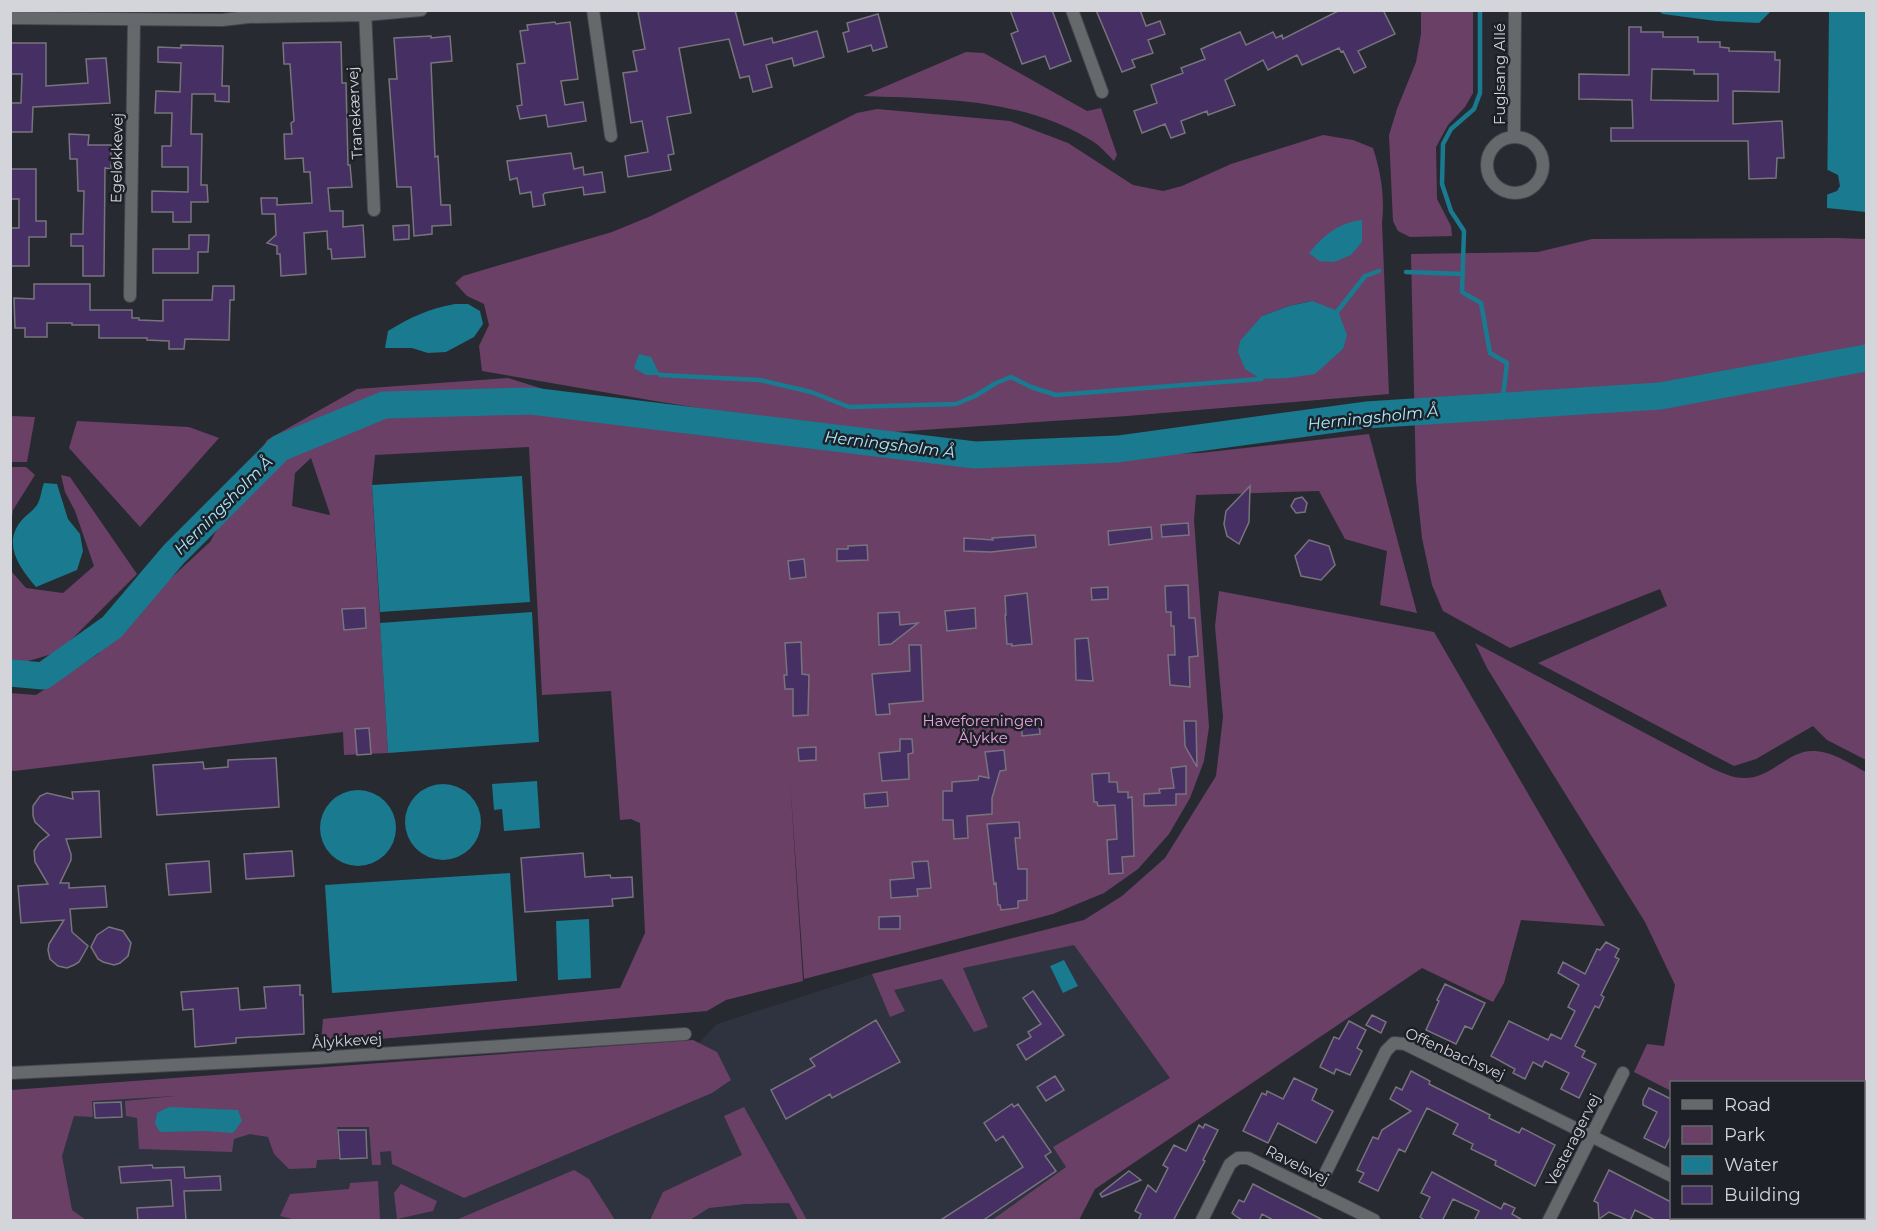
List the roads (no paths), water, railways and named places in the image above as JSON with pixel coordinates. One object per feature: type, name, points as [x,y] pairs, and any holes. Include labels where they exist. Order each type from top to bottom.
[{"type":"street","points":[[10,18],[134,20],[421,10]]},
{"type":"street","points":[[593,10],[611,136]]},
{"type":"street","points":[[1072,10],[1102,92]]},
{"type":"street","name":"Fuglsang Allé","points":[[1514,137],[1515,10]]},
{"type":"street","name":"Tranekærvej","points":[[365,13],[374,210]]},
{"type":"street","name":"Egeløkkevej","points":[[130,296],[134,20]]},
{"type":"street","name":"Fuglsang Allé","points":[[1514,137],[1530,141],[1543,160],[1538,182],[1532,188],[1518,193],[1510,193],[1497,187],[1491,180],[1487,164],[1493,148],[1506,139],[1514,137]]},
{"type":"street","name":"Ålykkevej","points":[[10,1073],[317,1058],[685,1034]]},
{"type":"street","name":"Offenbachsvej","points":[[1316,1192],[1386,1051],[1394,1042],[1405,1044],[1592,1136]]},
{"type":"street","name":"Vesteragervej","points":[[1549,1221],[1623,1073]]},
{"type":"street","points":[[1592,1136],[1670,1175]]},
{"type":"street","name":"Ravelsvej","points":[[1202,1221],[1230,1164],[1238,1158],[1248,1158],[1374,1221]]},
{"type":"water","points":[[1658,11],[1771,11],[1759,23],[1716,21],[1663,14]]},
{"type":"water","points":[[1829,11],[1866,11],[1866,212],[1827,208]]},
{"type":"water","points":[[1362,220],[1362,242],[1351,255],[1334,262],[1319,261],[1309,253],[1332,231]]},
{"type":"water","points":[[1312,301],[1338,311],[1347,335],[1343,349],[1315,374],[1261,379],[1245,369],[1238,352],[1240,341],[1262,316],[1289,306]]},
{"type":"water","points":[[455,304],[468,304],[480,311],[483,324],[474,337],[446,352],[428,353],[412,348],[385,348],[388,331],[420,314]]},
{"type":"water","points":[[639,354],[651,357],[660,375],[646,375],[634,368]]},
{"type":"water","points":[[522,476],[530,602],[380,612],[372,485]]},
{"type":"water","points":[[44,483],[57,484],[68,519],[80,534],[83,551],[77,570],[36,587],[15,556],[13,539],[21,521],[38,503]]},
{"type":"water","points":[[532,612],[539,742],[388,753],[380,623]]},
{"type":"water","points":[[537,781],[540,828],[504,831],[502,809],[494,810],[492,784]]},
{"type":"water","points":[[443,784],[458,787],[470,795],[478,807],[481,822],[478,837],[470,849],[458,857],[443,860],[428,857],[416,849],[408,837],[405,822],[408,807],[416,795],[428,787]]},
{"type":"water","points":[[358,790],[372,793],[385,801],[393,814],[396,828],[393,842],[385,855],[372,863],[358,866],[344,863],[331,855],[323,842],[320,828],[323,814],[331,801],[344,793]]},
{"type":"water","points":[[510,873],[517,981],[332,993],[325,885]]},
{"type":"water","points":[[589,919],[591,978],[558,980],[556,921]]},
{"type":"water","points":[[1064,960],[1078,986],[1063,993],[1050,966]]},
{"type":"water","points":[[169,1107],[238,1110],[242,1121],[233,1133],[160,1132],[155,1124],[157,1113]]},
{"type":"waterway","points":[[1480,10],[1480,93],[1474,109],[1451,129],[1443,144],[1442,184],[1451,211],[1464,231],[1462,292],[1481,303],[1490,353],[1507,363],[1502,406]]},
{"type":"waterway","points":[[1336,313],[1365,276],[1379,271]]},
{"type":"waterway","points":[[1406,272],[1463,274]]},
{"type":"waterway","name":"Herningsholm Å","points":[[10,673],[43,676],[112,627],[174,554],[280,448],[384,405],[531,401],[975,455],[1118,449],[1366,415],[1660,396],[1866,358]]},
{"type":"waterway","points":[[660,375],[760,380],[811,392],[849,407],[956,404],[1011,377],[1031,387],[1056,395],[1261,379],[1264,376]]},
{"type":"park label","name":"Haveforeningen Ålykke","points":[[983,730]]}]
